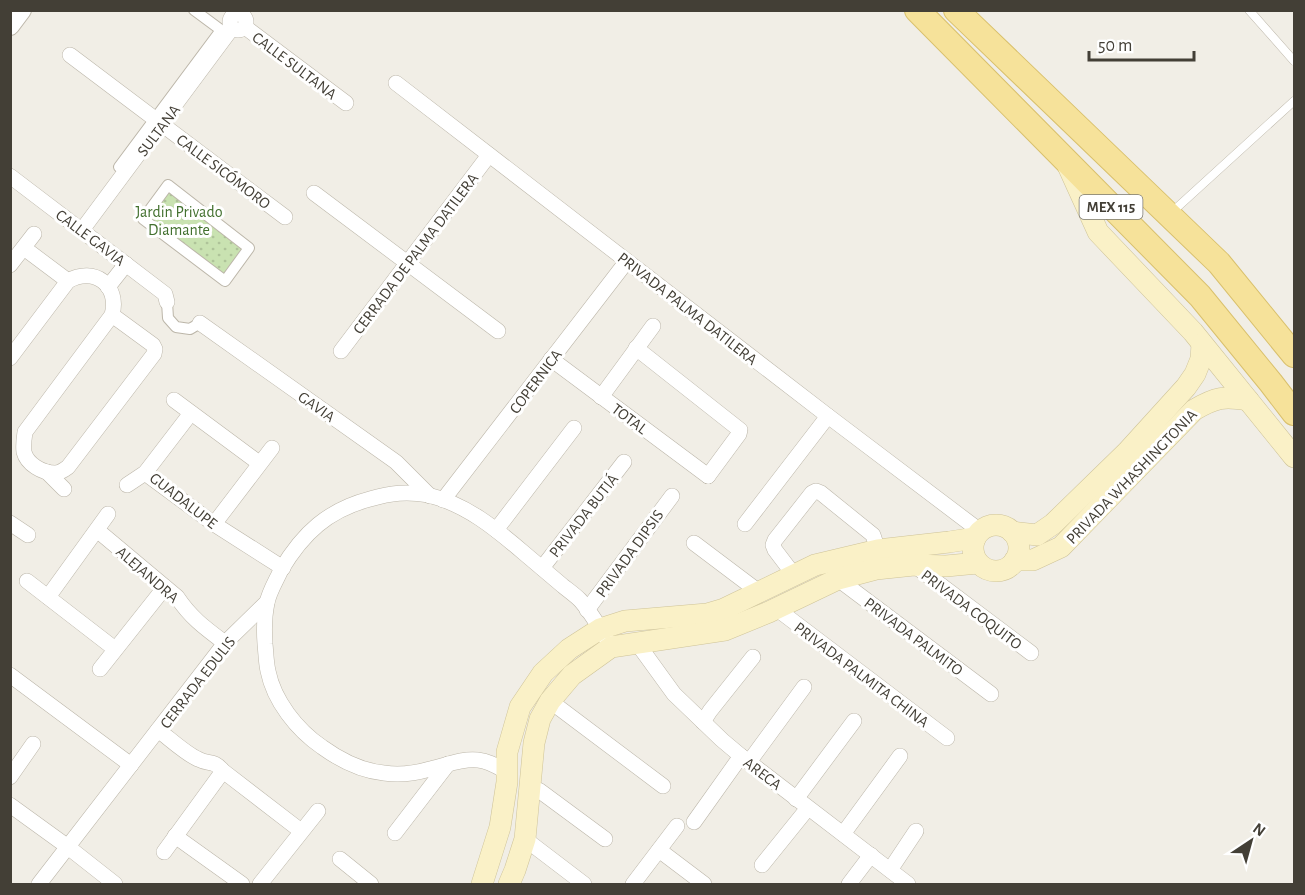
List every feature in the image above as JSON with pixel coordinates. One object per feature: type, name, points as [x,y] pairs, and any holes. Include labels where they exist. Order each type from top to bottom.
[{"type":"main road","name":"MEX 115","points":[[917,10],[955,21],[1169,215],[1219,263],[1294,355]]},
{"type":"main road","name":"MEX 115","points":[[955,21],[1067,163],[1200,296],[1294,413]]},
{"type":"main road","points":[[1067,163],[1098,232],[1202,344],[1294,457]]},
{"type":"main road","name":"PRIVADA WHASHINGTONIA","points":[[1012,532],[1037,535],[1053,524],[1110,469],[1195,374],[1201,359],[1202,344]]},
{"type":"main road","name":"PRIVADA WHASHINGTONIA","points":[[1015,560],[1033,560],[1061,548],[1194,410],[1211,400],[1229,397],[1248,400]]},
{"type":"main road","points":[[482,885],[500,827],[507,772],[507,752],[520,707],[543,673],[569,649],[600,629],[625,621],[707,614],[724,609],[815,565],[878,550],[950,542],[978,534],[988,526],[1005,527],[1012,532],[1017,539],[1018,546],[1015,560],[1005,570],[997,571],[990,571],[978,563],[973,544],[978,534]]},
{"type":"main road","points":[[509,885],[525,839],[534,743],[540,719],[550,701],[572,675],[611,647],[725,630],[777,609],[838,579],[876,569],[978,563]]},
{"type":"street","points":[[10,26],[22,10]]},
{"type":"street","points":[[86,213],[158,122],[220,30],[194,10]]},
{"type":"street","name":"SULTANA","points":[[82,231],[158,122],[237,18]]},
{"type":"street","name":"CALLE SULTANA","points":[[237,18],[346,103]]},
{"type":"street","name":"CALLE SICÓMORO","points":[[70,55],[285,217]]},
{"type":"street","name":"PRIVADA PALMA DATILERA","points":[[396,83],[978,534]]},
{"type":"street","name":"CERRADA DE PALMA DATILERA","points":[[341,351],[489,155]]},
{"type":"street","name":"CALLE GAVIA","points":[[10,176],[165,294],[167,302]]},
{"type":"street","points":[[168,185],[249,248],[225,281],[144,219],[166,188],[168,185]]},
{"type":"street","points":[[314,193],[498,331]]},
{"type":"street","points":[[10,265],[34,234]]},
{"type":"street","points":[[24,248],[68,281]]},
{"type":"street","points":[[103,282],[120,259]]},
{"type":"street","name":"COPERNICA","points":[[436,498],[551,359],[627,261]]},
{"type":"street","points":[[10,358],[68,281],[75,277],[90,276],[103,282],[114,300],[112,315],[10,451]]},
{"type":"street","points":[[167,302],[168,318],[176,327],[190,329],[200,323]]},
{"type":"street","points":[[25,432],[23,444],[25,455],[35,467],[57,473],[68,467],[154,354],[156,348],[112,315]]},
{"type":"street","name":"GAVIA","points":[[200,323],[396,462],[436,498]]},
{"type":"street","points":[[601,397],[653,326]]},
{"type":"street","name":"TOTAL","points":[[551,359],[710,482],[740,430],[636,348]]},
{"type":"street","points":[[174,400],[259,463]]},
{"type":"street","name":"GUADALUPE","points":[[191,413],[145,473],[214,524],[283,568]]},
{"type":"street","points":[[745,524],[828,416]]},
{"type":"street","points":[[496,530],[574,428]]},
{"type":"street","points":[[214,524],[272,448]]},
{"type":"street","name":"PRIVADA BUTIÁ","points":[[542,568],[624,462]]},
{"type":"street","points":[[47,472],[64,489]]},
{"type":"street","points":[[127,485],[145,473]]},
{"type":"street","points":[[794,575],[773,545],[812,493],[816,491],[873,535],[878,550]]},
{"type":"street","points":[[507,772],[494,764],[479,760],[463,760],[427,770],[385,773],[358,766],[340,758],[321,747],[303,730],[287,712],[274,691],[268,671],[264,626],[267,602],[275,582],[300,541],[318,524],[359,502],[406,492],[436,498],[473,513],[580,600],[611,647]]},
{"type":"street","name":"PRIVADA DIPSIS","points":[[587,610],[672,496]]},
{"type":"street","points":[[48,597],[108,514]]},
{"type":"street","points":[[10,523],[28,535]]},
{"type":"street","name":"ALEJANDRA","points":[[97,530],[177,597],[198,623],[225,643]]},
{"type":"street","points":[[694,543],[759,592]]},
{"type":"street","name":"PRIVADA COQUITO","points":[[914,565],[1031,653]]},
{"type":"street","name":"PRIVADA PALMITO","points":[[838,579],[991,694]]},
{"type":"street","points":[[27,581],[115,649]]},
{"type":"street","points":[[100,669],[165,587]]},
{"type":"street","name":"CERRADA EDULIS","points":[[39,885],[225,643],[267,602]]},
{"type":"street","name":"PRIVADA PALMITA CHINA","points":[[777,609],[947,738]]},
{"type":"street","name":"ARECA","points":[[637,643],[674,694],[703,722],[745,759],[908,885]]},
{"type":"street","points":[[703,722],[753,657]]},
{"type":"street","points":[[10,675],[131,765]]},
{"type":"street","points":[[694,822],[804,687]]},
{"type":"street","points":[[550,701],[663,786]]},
{"type":"street","points":[[762,866],[854,721]]},
{"type":"street","points":[[158,730],[196,759],[211,761],[219,766],[301,831]]},
{"type":"street","points":[[10,777],[33,744]]},
{"type":"street","points":[[843,834],[900,756]]},
{"type":"street","points":[[395,833],[448,764]]},
{"type":"street","points":[[164,852],[223,771]]},
{"type":"street","points":[[530,786],[605,839]]},
{"type":"street","points":[[10,805],[115,885]]},
{"type":"street","points":[[260,885],[318,811]]},
{"type":"street","points":[[633,885],[677,826]]},
{"type":"street","points":[[890,870],[916,831]]},
{"type":"street","points":[[175,836],[242,885]]},
{"type":"street","points":[[525,839],[584,885]]},
{"type":"street","points":[[659,850],[704,885]]},
{"type":"street","points":[[849,885],[871,855]]},
{"type":"street","points":[[340,859],[371,885]]},
{"type":"lane","points":[[1249,10],[1294,61]]},
{"type":"lane","points":[[1169,215],[1294,101]]},
{"type":"green space","name":"Jardin Privado Diamante","points":[[167,181],[254,247],[226,287],[138,220]]}]
